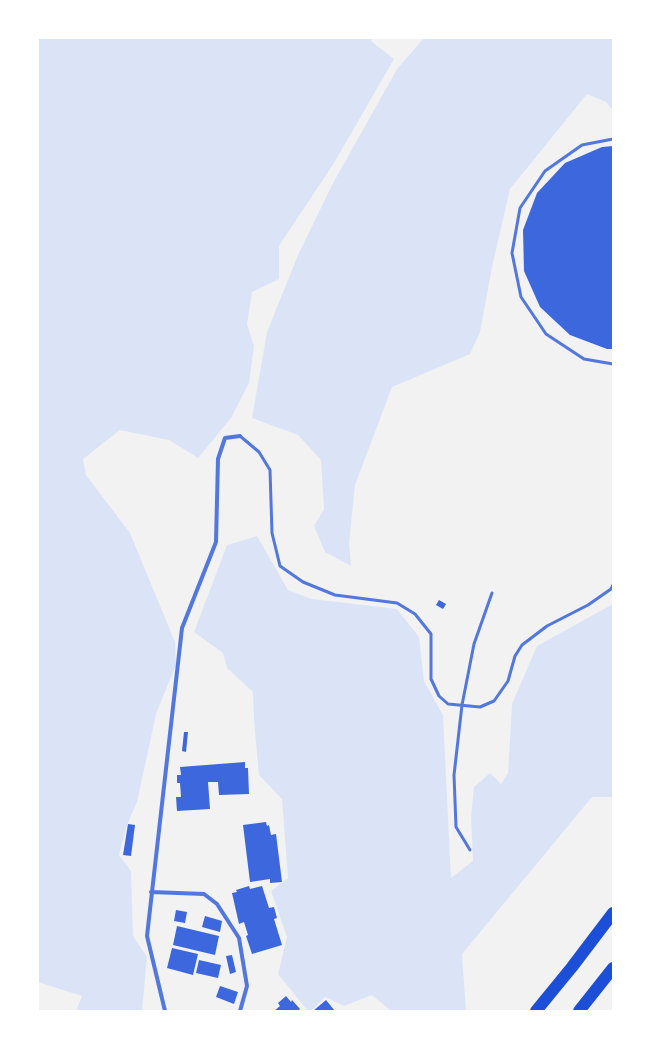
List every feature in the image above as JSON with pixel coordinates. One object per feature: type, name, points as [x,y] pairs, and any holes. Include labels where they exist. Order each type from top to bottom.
[{"type":"highway","points":[[536,1011],[613,913]]},
{"type":"highway","points":[[579,1011],[613,968]]},
{"type":"street","points":[[165,1011],[146,936],[182,628],[216,542],[218,459],[225,438],[240,436]]},
{"type":"street","points":[[151,892],[204,894],[217,904],[239,938],[247,986],[240,1011]]},
{"type":"lane","points":[[613,139],[582,145],[545,171],[520,208],[512,253],[521,297],[546,334],[584,359],[613,364]]},
{"type":"lane","points":[[240,436],[259,452],[270,470],[272,533],[280,566],[303,582],[335,595],[397,603],[415,614],[431,634],[431,679],[439,696],[448,704],[480,707],[494,701],[508,681],[515,656],[522,645],[547,626],[588,605],[613,586]]},
{"type":"lane","points":[[470,850],[456,827],[454,775],[462,705],[474,644],[492,593]]},
{"type":"shaded area","points":[[38,38],[373,38],[371,41],[394,59],[334,163],[279,246],[279,279],[252,292],[247,324],[254,346],[249,383],[231,418],[198,458],[169,440],[120,430],[83,459],[86,475],[130,533],[175,642],[176,665],[156,714],[137,802],[127,825],[119,855],[131,871],[133,936],[147,957],[142,1011],[76,1011],[82,996],[38,982]]},
{"type":"shaded area","points":[[424,38],[613,38],[613,111],[606,102],[587,94],[510,189],[492,267],[480,332],[470,354],[392,387],[355,485],[349,543],[351,566],[325,552],[314,526],[324,509],[321,460],[298,435],[252,418],[267,332],[298,255],[333,183],[397,69]]},
{"type":"shaded area","points":[[257,536],[288,590],[312,599],[397,609],[419,637],[424,681],[443,715],[451,878],[473,861],[471,817],[474,787],[490,773],[501,784],[508,773],[512,704],[537,646],[613,604],[613,797],[592,797],[462,954],[466,1011],[391,1011],[372,995],[344,1006],[325,997],[311,1011],[308,1011],[278,974],[287,937],[271,891],[288,878],[282,799],[259,775],[253,692],[227,668],[223,653],[194,632],[227,545]]},
{"type":"building","points":[[613,146],[613,349],[607,349],[570,335],[540,307],[524,271],[523,230],[537,193],[565,163],[602,147]]},
{"type":"building","points":[[439,600],[446,604],[443,609],[436,605]]},
{"type":"building","points":[[184,732],[188,732],[186,752],[182,751]]},
{"type":"building","points":[[245,762],[245,768],[248,768],[249,794],[219,795],[218,782],[208,782],[210,809],[177,811],[176,797],[181,797],[180,783],[177,783],[177,775],[181,775],[180,767]]},
{"type":"building","points":[[266,822],[267,826],[269,825],[271,835],[276,834],[282,882],[270,883],[270,879],[250,882],[243,825]]},
{"type":"building","points":[[128,824],[135,825],[131,856],[123,855]]},
{"type":"building","points":[[249,886],[250,889],[262,886],[269,908],[274,907],[277,918],[274,919],[282,945],[252,954],[246,936],[248,935],[244,922],[239,924],[232,893],[237,892],[236,890]]},
{"type":"building","points":[[176,910],[187,912],[185,923],[174,921]]},
{"type":"building","points":[[205,916],[222,921],[220,932],[202,927]]},
{"type":"building","points":[[177,926],[219,936],[215,955],[173,945]]},
{"type":"building","points":[[172,948],[198,954],[193,975],[167,968]]},
{"type":"building","points":[[232,955],[236,972],[230,974],[226,956]]},
{"type":"building","points":[[199,960],[221,965],[218,978],[196,973]]},
{"type":"building","points":[[220,986],[238,992],[234,1004],[216,997]]},
{"type":"building","points":[[286,996],[300,1009],[298,1011],[274,1011],[280,1006],[278,1003]]},
{"type":"building","points":[[326,1000],[335,1011],[313,1011]]}]
